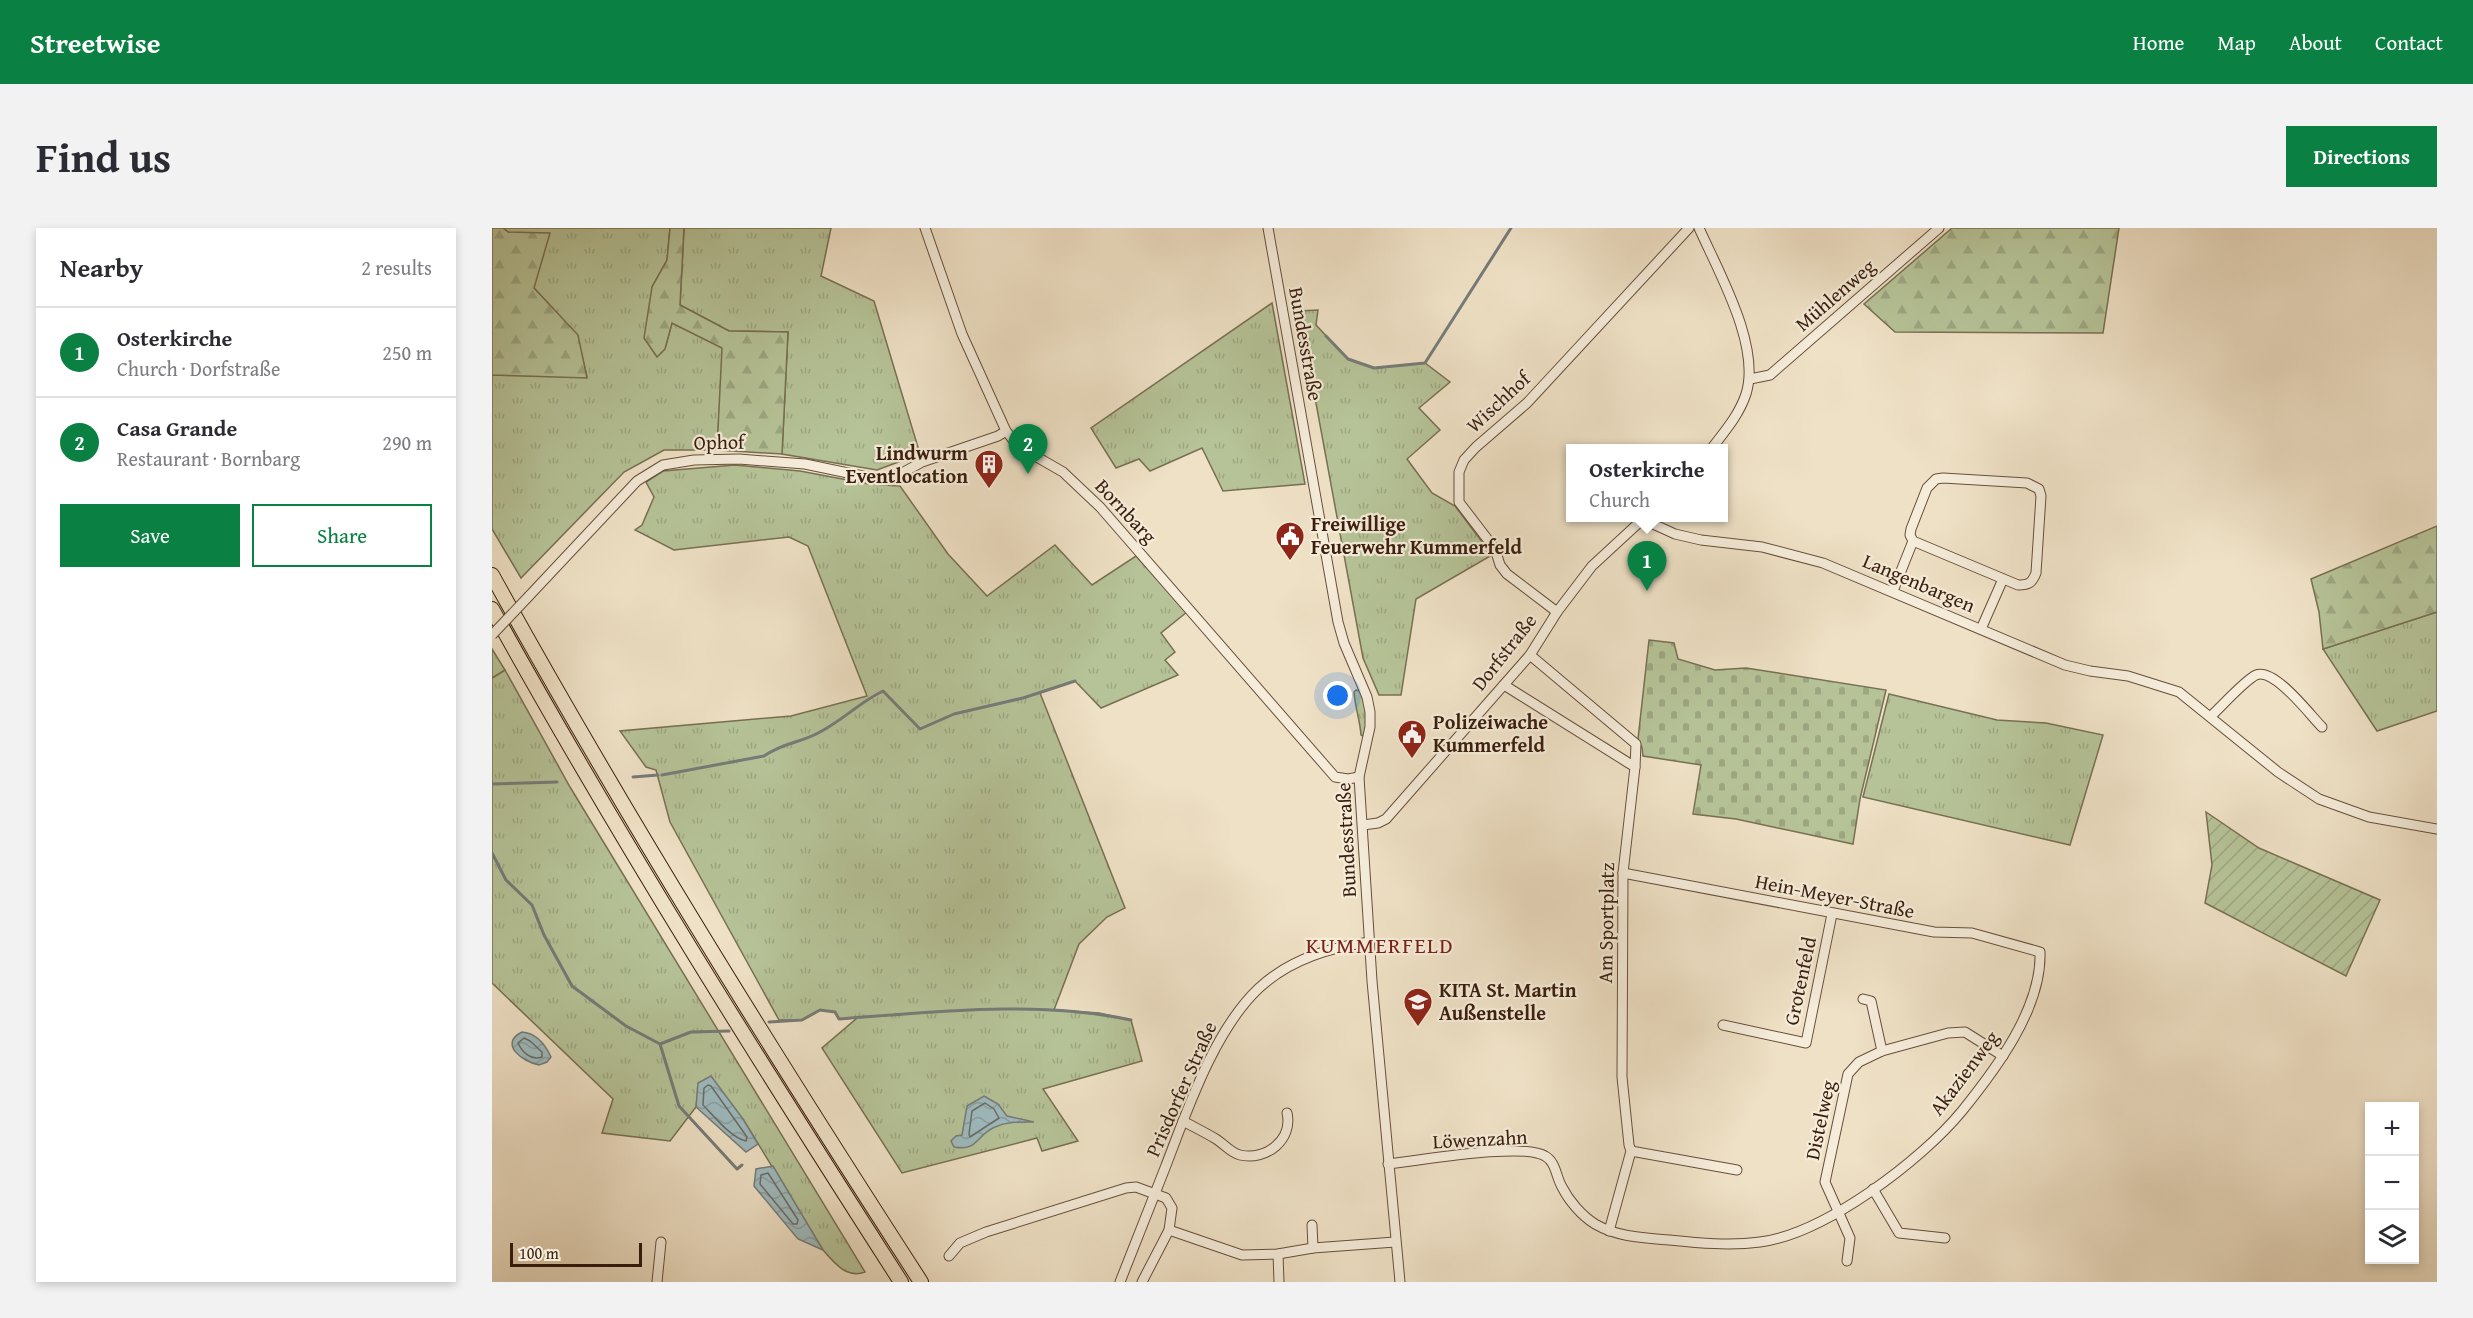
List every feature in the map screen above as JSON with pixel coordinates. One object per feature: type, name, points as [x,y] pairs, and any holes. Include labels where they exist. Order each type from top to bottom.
[{"type":"highway","points":[[492,575],[638,831],[810,1111],[921,1282]]},
{"type":"highway","points":[[492,609],[618,828],[719,996],[902,1282]]},
{"type":"street","name":"Bornbarg","points":[[925,228],[962,334],[1006,431],[1014,441],[1030,453],[1063,472],[1100,507],[1335,777],[1348,779],[1359,777]]},
{"type":"street","name":"Bundesstraße","points":[[1268,228],[1338,622],[1344,644],[1367,697],[1370,712],[1370,727],[1359,777],[1388,1164],[1400,1282]]},
{"type":"street","name":"Wischhof","points":[[1557,612],[1507,574],[1500,565],[1495,549],[1459,502],[1459,472],[1464,460],[1476,447],[1527,403],[1689,228]]},
{"type":"street","points":[[1700,228],[1740,323],[1749,360],[1750,379],[1746,395],[1736,416],[1715,444]]},
{"type":"street","name":"Mühlenweg","points":[[1750,379],[1770,375],[1939,228]]},
{"type":"street","name":"Ophof","points":[[492,635],[637,481],[663,465],[676,461],[739,459],[805,464],[872,478],[893,478],[922,462],[998,436],[1006,431]]},
{"type":"street","points":[[1936,479],[2034,485],[2039,489],[2042,496],[2036,573],[2027,585],[2018,585],[2002,579],[1913,541],[1910,535],[1911,529],[1927,488],[1936,479]]},
{"type":"street","name":"Dorfstraße","points":[[1363,825],[1378,824],[1386,819],[1530,655],[1557,612],[1592,566],[1639,522]]},
{"type":"street","name":"Langenbargen","points":[[1651,522],[1675,534],[1701,540],[1762,547],[1796,554],[1856,575],[2065,664],[2090,671],[2128,676],[2179,692],[2278,772],[2319,799],[2370,817],[2437,829]]},
{"type":"street","points":[[1893,591],[1913,541]]},
{"type":"street","points":[[1981,628],[2002,579]]},
{"type":"street","name":"Am Sportplatz","points":[[1530,655],[1636,744],[1623,873],[1622,1077],[1631,1151],[1609,1231]]},
{"type":"street","points":[[2211,716],[2255,675],[2266,674],[2276,679],[2322,727]]},
{"type":"street","points":[[1504,685],[1635,767]]},
{"type":"street","name":"Hein-Meyer-Straße","points":[[1623,873],[1934,933],[1972,933],[2040,952]]},
{"type":"street","name":"Grotenfeld","points":[[1723,1025],[1806,1043],[1832,914]]},
{"type":"street","name":"Prisdorfer Straße","points":[[1120,1282],[1183,1121],[1222,1035],[1238,1011],[1260,987],[1302,959],[1349,945],[1370,942]]},
{"type":"street","name":"Akazienweg","points":[[1609,1231],[1631,1236],[1715,1244],[1761,1242],[1797,1232],[1838,1212],[1873,1189],[1950,1125],[2003,1056],[2022,1022],[2040,971],[2040,952]]},
{"type":"street","points":[[1871,1001],[1882,1052]]},
{"type":"street","name":"Distelweg","points":[[1847,1261],[1850,1238],[1825,1182],[1848,1074],[1859,1062],[1882,1052],[1948,1033],[1965,1032],[2003,1056]]},
{"type":"street","points":[[1183,1121],[1217,1140],[1234,1153],[1252,1155],[1272,1149],[1281,1143],[1289,1125],[1287,1113]]},
{"type":"street","name":"Löwenzahn","points":[[1388,1164],[1528,1151],[1545,1156],[1554,1166],[1562,1187],[1579,1210],[1594,1223],[1609,1231]]},
{"type":"street","points":[[1631,1151],[1737,1170]]},
{"type":"street","points":[[949,1256],[960,1243],[986,1232],[1116,1191],[1136,1187],[1166,1198],[1172,1208],[1169,1230],[1142,1282]]},
{"type":"street","points":[[1873,1189],[1899,1233],[1945,1238]]},
{"type":"street","points":[[1312,1225],[1312,1248]]},
{"type":"street","points":[[1169,1230],[1242,1256],[1395,1242]]},
{"type":"street","points":[[657,1282],[661,1242]]},
{"type":"street","points":[[1278,1254],[1279,1282]]},
{"type":"green space","points":[[492,228],[503,228],[508,232],[550,233],[534,288],[578,335],[587,378],[492,375]]},
{"type":"green space","points":[[503,228],[670,228],[667,260],[652,287],[665,348],[672,323],[723,348],[717,450],[664,450],[624,472],[521,578],[492,529],[492,375],[587,377],[577,335],[534,288],[508,232]]},
{"type":"green space","points":[[670,228],[684,228],[680,305],[729,331],[788,332],[782,454],[717,450],[722,348],[672,323],[665,349],[657,357],[644,338],[652,287],[667,260]]},
{"type":"green space","points":[[684,228],[831,228],[821,276],[874,301],[920,454],[877,470],[782,454],[788,332],[729,331],[680,305]]},
{"type":"green space","points":[[1952,228],[2119,228],[2103,333],[1895,332],[1864,304]]},
{"type":"green space","points":[[1272,303],[1305,484],[1223,491],[1202,448],[1150,471],[1139,459],[1116,468],[1091,428]]},
{"type":"green space","points":[[1318,310],[1316,325],[1348,359],[1374,368],[1425,363],[1450,382],[1419,408],[1440,430],[1407,459],[1432,493],[1455,506],[1492,555],[1416,599],[1401,695],[1379,695],[1363,658],[1299,311]]},
{"type":"green space","points":[[735,465],[800,471],[869,484],[900,486],[948,554],[987,596],[1055,545],[1092,585],[1136,556],[1187,612],[1161,633],[1175,652],[1165,660],[1178,675],[1101,708],[1075,681],[1040,693],[1125,908],[1107,917],[1079,944],[1054,1010],[1099,1013],[1131,1020],[1142,1061],[1043,1089],[1078,1141],[1042,1151],[1037,1138],[902,1173],[822,1048],[857,1018],[839,1019],[835,1012],[820,1010],[802,1020],[779,1020],[670,822],[656,770],[646,767],[620,731],[791,716],[867,696],[808,546],[789,537],[674,550],[635,530],[642,525],[654,497],[646,482],[663,471]]},
{"type":"green space","points":[[2437,526],[2437,612],[2323,649],[2319,612],[2311,579]]},
{"type":"green space","points":[[2437,612],[2437,711],[2377,731],[2323,649]]},
{"type":"green space","points":[[1649,640],[1674,643],[1678,659],[1715,670],[1746,668],[1886,690],[1860,799],[1853,844],[1736,819],[1693,814],[1701,765],[1643,756],[1638,739]]},
{"type":"green space","points":[[492,649],[505,670],[492,678]]},
{"type":"green space","points":[[505,670],[570,787],[865,1272],[858,1274],[847,1272],[827,1255],[743,1119],[699,1083],[696,1107],[670,1141],[602,1133],[613,1099],[492,983],[492,678]]},
{"type":"green space","points":[[1360,691],[1365,708],[1366,725],[1363,736],[1354,692]]},
{"type":"green space","points":[[1889,694],[1997,720],[2046,723],[2103,735],[2070,845],[1863,797]]},
{"type":"green space","points":[[2206,812],[2259,848],[2380,900],[2346,976],[2205,903],[2212,865]]},
{"type":"water","points":[[522,1032],[532,1034],[543,1044],[551,1057],[547,1062],[539,1065],[526,1060],[516,1052],[512,1042]]},
{"type":"water","points":[[711,1076],[743,1119],[758,1144],[746,1152],[696,1107],[698,1083]]},
{"type":"water","points":[[984,1096],[998,1104],[1007,1116],[1034,1122],[1000,1125],[989,1130],[973,1145],[962,1148],[954,1147],[951,1141],[956,1136],[962,1135],[967,1106]]},
{"type":"water","points":[[773,1166],[823,1250],[798,1239],[754,1186],[756,1169]]},
{"type":"waterway","points":[[1326,336],[1348,359],[1374,368],[1425,363],[1511,228]]},
{"type":"waterway","points":[[662,775],[764,756],[820,732],[883,691],[920,729],[954,714],[1023,698],[1075,681]]},
{"type":"waterway","points":[[633,777],[658,775]]},
{"type":"waterway","points":[[492,784],[557,782]]},
{"type":"waterway","points":[[492,853],[506,880],[532,905],[544,935],[572,986],[626,1026],[660,1044],[679,1106],[737,1169],[742,1165]]},
{"type":"waterway","points":[[769,1022],[802,1020],[820,1010],[835,1012],[839,1019],[986,1009],[1060,1010],[1131,1020]]},
{"type":"waterway","points":[[660,1044],[691,1032],[729,1031]]},
{"type":"place","name":"Casa Grande","points":[[1028,474]]},
{"type":"place","name":"Lindwurm Eventlocation","points":[[989,490]]},
{"type":"place","name":"Freiwillige Feuerwehr Kummerfeld","points":[[1290,562]]},
{"type":"place","name":"Osterkirche","points":[[1647,591]]},
{"type":"place","name":"Polizeiwache Kummerfeld","points":[[1412,760]]},
{"type":"place","name":"KITA St. Martin Außenstelle","points":[[1418,1028]]},
{"type":"district","name":"KUMMERFELD","points":[[1380,945]]}]
